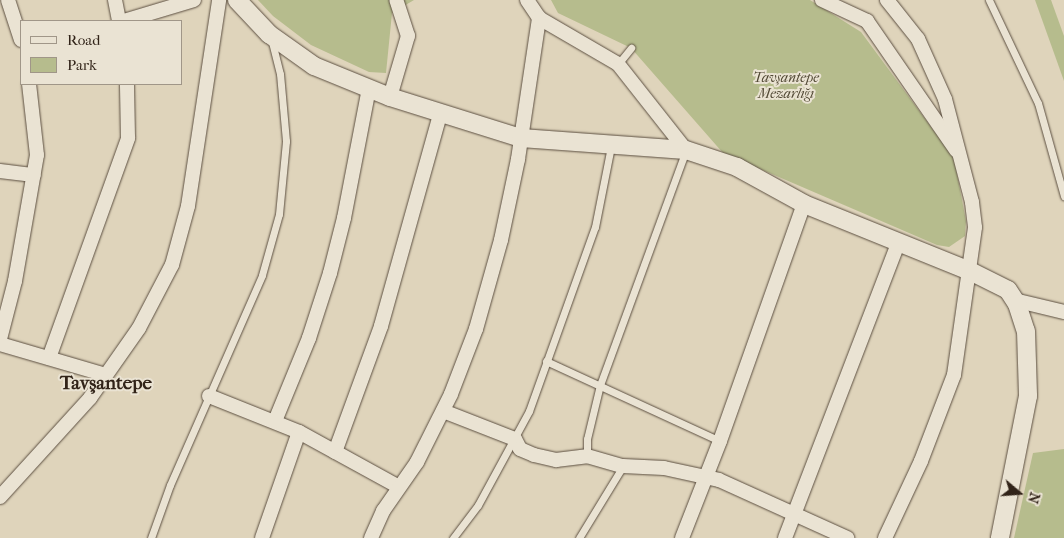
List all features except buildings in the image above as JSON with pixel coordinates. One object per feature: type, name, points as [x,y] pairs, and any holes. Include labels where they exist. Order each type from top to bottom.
[{"type":"street","points":[[8,0],[20,37]]},
{"type":"street","points":[[115,0],[119,20]]},
{"type":"street","points":[[127,20],[194,0]]},
{"type":"street","points":[[0,497],[90,398],[139,328],[172,265],[188,206],[219,0]]},
{"type":"street","points":[[237,0],[269,34],[314,66],[390,97],[521,138],[686,150],[737,167],[804,204],[970,271],[1008,290],[1026,331],[1028,396],[1000,538]]},
{"type":"street","points":[[390,97],[408,36],[396,0]]},
{"type":"street","points":[[528,0],[539,18],[618,64],[686,150]]},
{"type":"street","points":[[822,0],[867,22],[962,156]]},
{"type":"street","points":[[885,538],[948,392],[958,358],[960,323],[970,271],[975,227],[962,156],[945,99],[918,39],[887,0]]},
{"type":"street","points":[[372,538],[383,511],[443,411],[476,329],[501,240],[521,138],[539,18]]},
{"type":"street","points":[[0,338],[15,281],[37,155],[28,85]]},
{"type":"street","points":[[48,358],[128,138],[127,85]]},
{"type":"street","points":[[275,421],[309,338],[330,273],[344,218],[369,88]]},
{"type":"street","points":[[335,452],[381,326],[440,114]]},
{"type":"street","points":[[0,171],[34,176]]},
{"type":"street","points":[[682,538],[720,441],[804,204]]},
{"type":"street","points":[[785,538],[898,243]]},
{"type":"street","points":[[1014,300],[1064,312]]},
{"type":"street","points":[[0,344],[106,375]]},
{"type":"street","points":[[209,396],[299,432],[399,487]]},
{"type":"street","points":[[443,411],[515,439],[520,449],[534,455],[556,460],[587,456],[623,466],[664,468],[734,484],[847,538]]},
{"type":"street","points":[[262,538],[299,432]]},
{"type":"lane","points":[[989,0],[1038,103],[1064,196]]},
{"type":"lane","points":[[151,538],[209,396],[262,275],[279,214],[286,141],[280,74],[269,34]]},
{"type":"lane","points":[[618,64],[631,48]]},
{"type":"lane","points":[[452,538],[478,505],[529,411],[595,228],[611,144]]},
{"type":"lane","points":[[587,456],[587,440],[600,385],[686,150]]},
{"type":"lane","points":[[546,360],[720,441]]},
{"type":"lane","points":[[579,538],[623,466]]},
{"type":"green space","points":[[258,0],[414,0],[392,13],[386,73],[369,72],[311,45],[273,16]]},
{"type":"green space","name":"Tavşantepe Mezarlığı","points":[[551,0],[810,0],[861,32],[954,158],[966,221],[965,236],[949,247],[937,245],[723,153],[631,48],[558,13]]},
{"type":"green space","points":[[1035,0],[1051,0],[1064,36],[1064,81]]},
{"type":"green space","points":[[1064,449],[1064,538],[1014,538],[1033,453]]},
{"type":"district","name":"Tavşantepe","points":[[106,384]]}]
